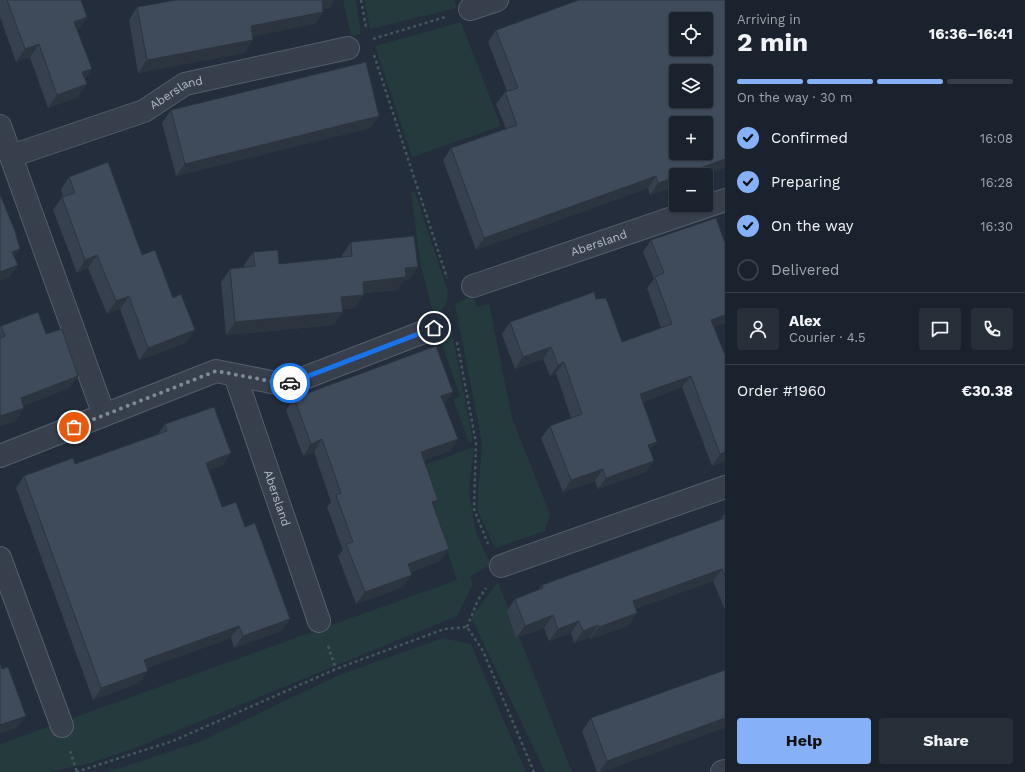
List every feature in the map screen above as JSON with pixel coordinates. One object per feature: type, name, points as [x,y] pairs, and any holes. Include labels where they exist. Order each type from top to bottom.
[{"type":"street","points":[[470,9],[497,0]]},
{"type":"street","name":"Abersland","points":[[11,156],[144,111],[185,84],[348,48]]},
{"type":"street","points":[[0,126],[104,415]]},
{"type":"street","name":"Abersland","points":[[473,286],[725,200]]},
{"type":"street","points":[[0,456],[216,371],[286,384],[434,328]]},
{"type":"street","name":"Abersland","points":[[235,375],[319,621]]},
{"type":"street","points":[[500,567],[725,486]]},
{"type":"street","points":[[0,558],[62,726]]},
{"type":"path","points":[[361,0],[369,40],[448,280]]},
{"type":"path","points":[[348,48],[369,40],[470,9]]},
{"type":"path","points":[[456,337],[476,443],[474,509],[500,567],[478,600],[467,627]]},
{"type":"path","points":[[76,772],[173,740],[336,669],[444,629],[467,627]]},
{"type":"path","points":[[467,627],[483,651],[534,772]]},
{"type":"green space","points":[[343,0],[356,0],[361,34],[351,36]]},
{"type":"green space","points":[[364,0],[454,0],[457,8],[370,29]]},
{"type":"green space","points":[[461,22],[501,126],[412,157],[375,46]]},
{"type":"green space","points":[[411,192],[415,192],[448,292],[447,302],[435,321],[420,262]]},
{"type":"green space","points":[[473,295],[477,307],[489,304],[512,418],[550,514],[545,531],[495,548],[477,509],[482,443],[455,304]]},
{"type":"green space","points":[[451,326],[473,441],[469,443],[453,399],[460,396],[437,330]]},
{"type":"green space","points":[[474,447],[469,491],[476,533],[491,565],[470,576],[473,584],[457,616],[135,748],[91,763],[49,772],[0,772],[0,744],[457,580],[419,467]]},
{"type":"green space","points":[[498,582],[572,772],[545,772],[471,617]]},
{"type":"green space","points":[[443,638],[471,644],[526,772],[108,772],[202,741],[336,676]]},
{"type":"building","points":[[7,0],[81,0],[87,17],[74,22],[92,69],[82,72],[87,84],[57,95],[39,44],[25,49]]},
{"type":"building","points":[[176,0],[322,0],[323,12],[251,26],[253,40],[147,60],[137,7]]},
{"type":"building","points":[[579,0],[725,0],[725,159],[700,168],[669,168],[669,179],[658,183],[656,176],[484,238],[451,148],[517,125],[505,92],[518,88],[496,30]]},
{"type":"building","points":[[366,62],[379,116],[185,164],[171,110]]},
{"type":"building","points":[[108,162],[142,255],[155,250],[173,298],[181,294],[195,330],[148,348],[129,296],[116,301],[97,255],[85,260],[62,197],[75,193],[69,177]]},
{"type":"building","points":[[0,194],[15,231],[20,249],[12,252],[18,265],[0,272]]},
{"type":"building","points":[[716,218],[725,243],[725,315],[711,320],[725,355],[725,452],[720,454],[691,376],[640,394],[657,442],[648,445],[654,461],[606,478],[603,469],[571,480],[550,426],[582,414],[564,362],[558,365],[551,347],[523,357],[510,322],[594,292],[596,299],[606,298],[622,342],[672,324],[655,277],[664,273],[651,240]]},
{"type":"building","points":[[414,236],[418,267],[405,268],[406,277],[363,282],[364,295],[341,297],[343,312],[235,322],[230,269],[255,266],[253,252],[278,250],[279,264],[352,256],[351,242]]},
{"type":"building","points":[[38,312],[46,334],[62,329],[78,376],[21,398],[24,408],[0,416],[0,338],[5,336],[1,326]]},
{"type":"building","points":[[436,346],[453,392],[441,396],[458,439],[421,452],[438,500],[432,502],[449,549],[408,564],[412,575],[365,592],[346,544],[353,542],[336,495],[341,493],[322,439],[311,444],[294,398]]},
{"type":"building","points":[[214,407],[231,453],[206,463],[222,507],[236,502],[245,527],[255,523],[290,619],[243,636],[239,626],[144,660],[148,671],[101,688],[24,476],[73,458],[75,464],[145,439],[167,431],[165,424]]},
{"type":"building","points":[[725,518],[725,577],[722,569],[633,601],[637,613],[599,627],[598,625],[583,631],[579,621],[558,629],[553,615],[525,626],[515,599],[543,588],[542,585]]},
{"type":"building","points":[[0,663],[2,669],[8,667],[26,716],[0,725]]},
{"type":"building","points":[[725,670],[725,718],[607,761],[591,718]]},
{"type":"way so far","points":[[74,427],[216,371],[286,384],[290,383]]},
{"type":"route","points":[[290,383],[434,328]]}]
